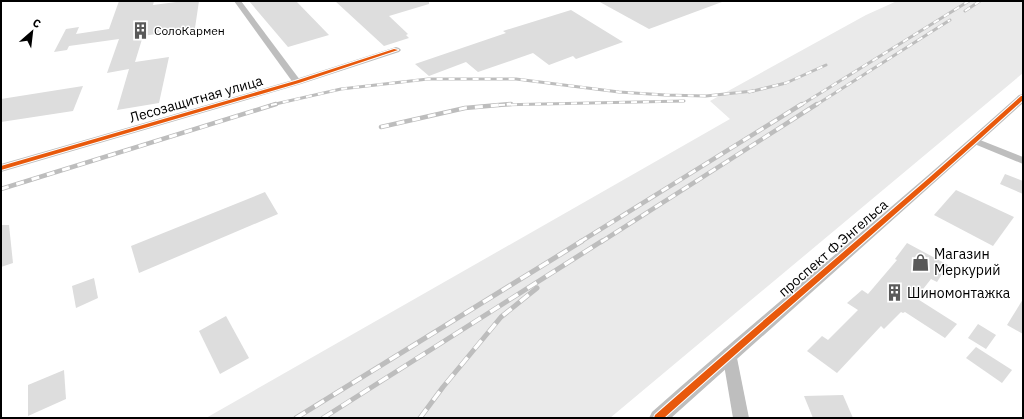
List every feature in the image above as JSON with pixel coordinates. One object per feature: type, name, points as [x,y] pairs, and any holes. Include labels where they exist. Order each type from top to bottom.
[{"type":"street","points":[[237,1],[297,82]]},
{"type":"street","name":"Лесозащитная улица","points":[[1,168],[297,82],[396,50]]},
{"type":"street","name":"проспект Ф.Энгельса","points":[[658,418],[729,353],[975,141],[1023,97]]},
{"type":"street","points":[[975,141],[1023,161]]},
{"type":"street","points":[[729,353],[741,418]]},
{"type":"shaded area","points":[[897,1],[1023,1],[1023,73],[610,418],[206,418],[730,119],[710,101],[866,15]]},
{"type":"building","points":[[119,1],[154,1],[153,5],[184,1],[199,1],[195,28],[143,36],[135,62],[169,57],[159,103],[117,110],[129,69],[107,73],[119,39],[69,46],[67,50],[54,52],[66,29],[79,27],[76,34],[109,29]]},
{"type":"building","points":[[249,1],[296,1],[329,35],[288,47]]},
{"type":"building","points":[[335,1],[429,1],[429,4],[389,16],[408,34],[406,35],[409,38],[384,46]]},
{"type":"building","points":[[598,1],[722,1],[722,2],[649,29]]},
{"type":"building","points":[[571,10],[623,42],[576,59],[573,56],[549,65],[533,53],[478,72],[466,62],[429,76],[415,64],[506,33],[503,31]]},
{"type":"building","points":[[83,86],[73,111],[1,122],[1,99]]},
{"type":"building","points":[[1005,174],[1023,181],[1023,194],[1000,184]]},
{"type":"building","points":[[956,190],[1014,217],[993,246],[934,215]]},
{"type":"building","points":[[265,192],[278,214],[139,273],[131,246]]},
{"type":"building","points":[[1,225],[9,225],[13,263],[1,267]]},
{"type":"building","points":[[907,243],[948,265],[937,282],[931,279],[916,298],[957,324],[945,338],[905,312],[901,312],[884,329],[881,326],[837,373],[807,351],[822,336],[828,340],[858,310],[847,303],[862,290],[868,294],[897,260],[895,259]]},
{"type":"building","points":[[94,278],[98,298],[76,308],[72,286]]},
{"type":"building","points":[[1023,299],[1023,334],[1007,325]]},
{"type":"building","points":[[226,316],[249,358],[220,374],[199,331]]},
{"type":"building","points":[[978,324],[996,335],[986,349],[968,338]]},
{"type":"building","points":[[976,347],[1012,370],[1002,383],[966,358]]},
{"type":"building","points":[[64,370],[66,399],[28,416],[28,385]]},
{"type":"building","points":[[843,395],[853,418],[813,418],[804,396]]},
{"type":"railway","points":[[801,105],[969,1]]},
{"type":"railway","points":[[965,11],[980,1]]},
{"type":"railway","points":[[816,105],[950,20]]},
{"type":"railway","points":[[749,92],[786,83],[826,65]]},
{"type":"railway","points":[[271,105],[341,89],[428,79],[516,79],[619,92],[665,95],[706,96],[753,91]]},
{"type":"railway","points":[[500,105],[684,101]]},
{"type":"railway","points":[[1,189],[276,104]]},
{"type":"railway","points":[[500,105],[511,104]]},
{"type":"railway","points":[[580,242],[802,104]]},
{"type":"railway","points":[[601,242],[817,104]]},
{"type":"railway","points":[[381,127],[465,108],[500,105]]},
{"type":"railway","points":[[296,418],[582,241]]},
{"type":"railway","points":[[323,418],[602,241]]},
{"type":"railway","points":[[420,418],[443,387],[501,317],[537,288]]},
{"type":"cycle path","points":[[1,168],[297,82],[396,50]]},
{"type":"cycle path","points":[[658,418],[703,377],[933,178],[1023,97]]},
{"type":"place","name":"СолоКармен","points":[[141,30]]},
{"type":"place","name":"Магазин Меркурий","points":[[921,262]]},
{"type":"place","name":"Шиномонтажка","points":[[894,293]]}]
